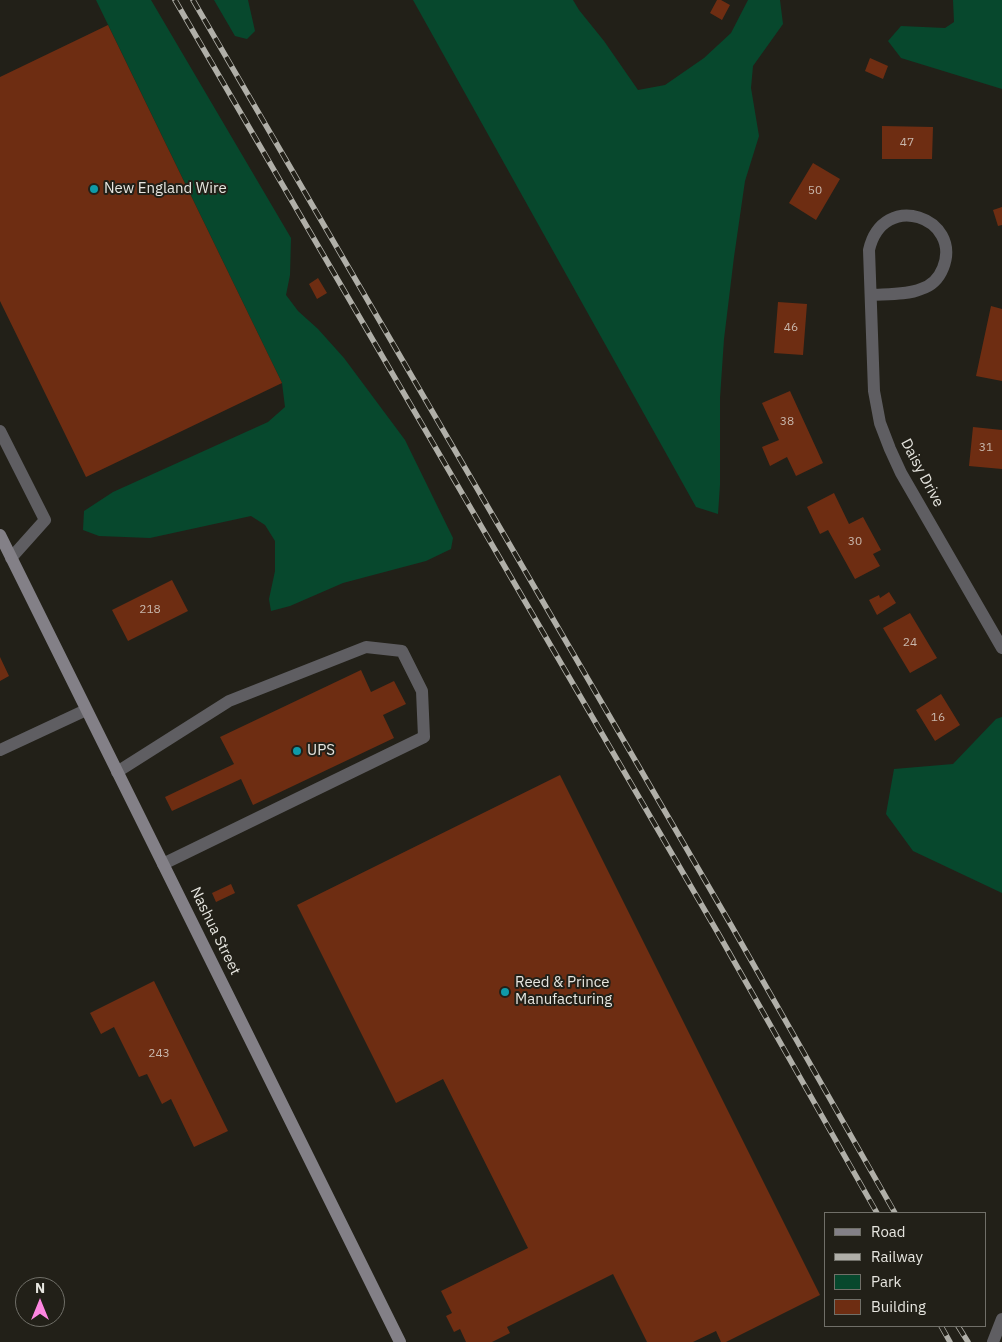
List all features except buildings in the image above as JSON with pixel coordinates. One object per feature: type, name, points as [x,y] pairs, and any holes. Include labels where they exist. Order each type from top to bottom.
[{"type":"main road","name":"Nashua Street","points":[[0,535],[400,1342]]},
{"type":"street","name":"Daisy Drive","points":[[871,295],[914,292],[936,279],[941,272],[946,256],[943,240],[939,232],[927,220],[910,216],[894,218],[880,227],[874,234],[869,250],[874,391],[880,423],[901,472],[1002,648]]},
{"type":"street","points":[[0,431],[45,520],[11,558]]},
{"type":"street","points":[[118,772],[229,701],[366,648],[402,651],[422,691],[424,737],[163,864]]},
{"type":"street","points":[[0,750],[86,710]]},
{"type":"street","points":[[993,1342],[1002,1319]]},
{"type":"green space","points":[[96,0],[151,0],[291,238],[290,275],[286,295],[298,311],[318,329],[344,358],[405,440],[453,538],[451,549],[426,561],[343,583],[290,606],[271,611],[269,599],[275,571],[275,541],[265,525],[251,516],[150,538],[99,536],[83,530],[84,511],[113,492],[268,422],[285,407],[282,383]]},
{"type":"green space","points":[[214,0],[248,0],[255,31],[247,39],[235,36]]},
{"type":"green space","points":[[413,0],[573,0],[638,90],[665,85],[704,58],[731,33],[748,0],[780,0],[783,24],[753,66],[751,88],[759,136],[745,181],[724,339],[720,398],[718,514],[696,507]]},
{"type":"green space","points":[[953,0],[1002,0],[1002,89],[901,58],[888,41],[901,26],[945,28],[954,22]]},
{"type":"green space","points":[[1002,717],[1002,893],[913,851],[886,814],[894,769],[953,764],[996,719]]},
{"type":"railway","points":[[175,0],[718,933],[876,1212]]},
{"type":"railway","points":[[193,0],[731,925],[894,1212]]},
{"type":"railway","points":[[942,1327],[950,1342]]},
{"type":"railway","points":[[959,1327],[968,1342]]},
{"type":"place","name":"New England Wire","points":[[94,189]]},
{"type":"place","name":"UPS","points":[[297,751]]},
{"type":"place","name":"Reed & Prince Manufacturing","points":[[505,992]]}]
